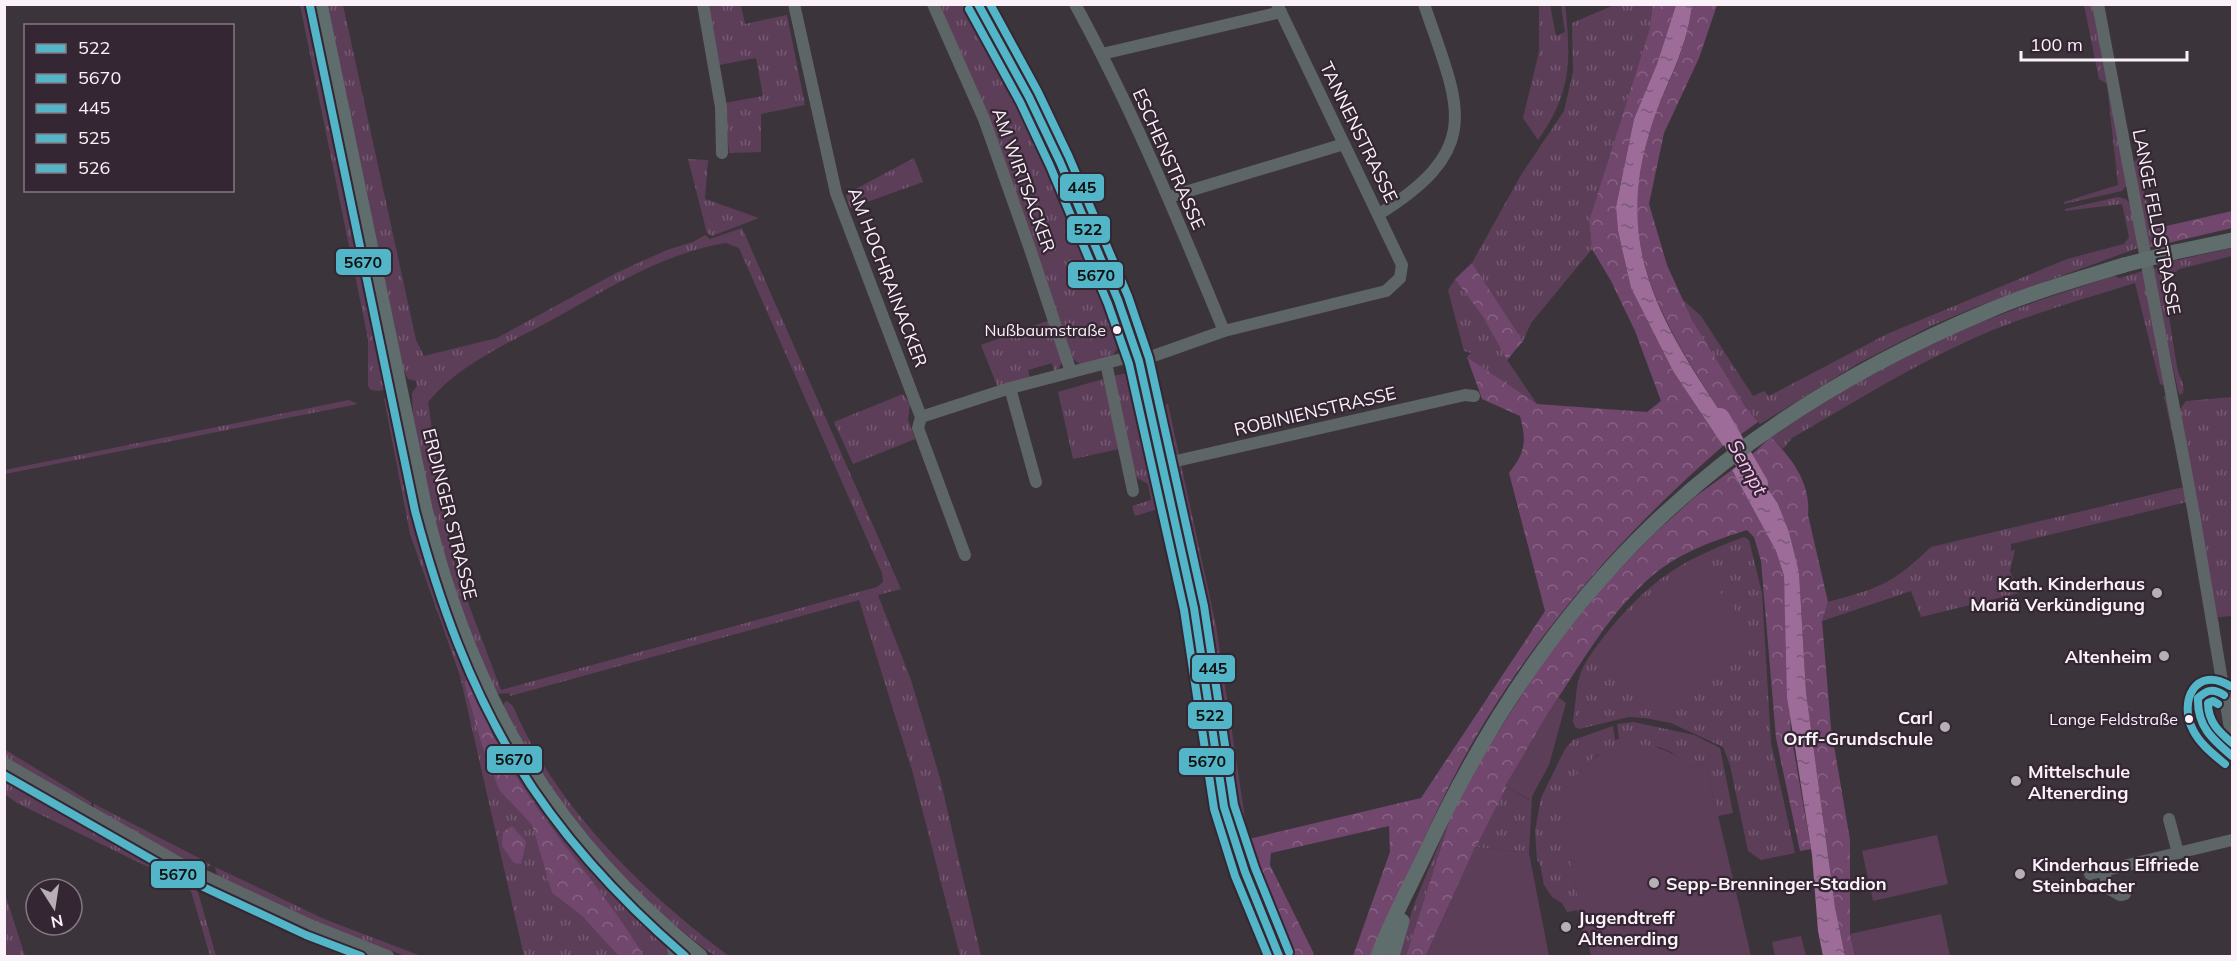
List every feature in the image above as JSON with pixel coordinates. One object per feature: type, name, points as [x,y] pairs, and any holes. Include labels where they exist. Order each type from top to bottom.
[{"type":"main road","name":"ERDINGER STRASSE","points":[[320,4],[425,509],[457,620],[490,700],[540,786],[581,840],[640,905],[700,957]]},
{"type":"main road","points":[[1378,957],[1459,782],[1516,687],[1592,587],[1663,515],[1724,461],[1790,415],[1852,377],[1938,333],[2018,300],[2124,265],[2232,240]]},
{"type":"main road","points":[[1392,957],[1417,872]]},
{"type":"street","points":[[703,4],[721,107],[722,153]]},
{"type":"street","name":"AM HOCHRAINACKER","points":[[794,4],[836,193],[921,417],[918,428],[966,555]]},
{"type":"street","name":"AM WIRTSACKER","points":[[933,4],[984,119],[1071,372]]},
{"type":"street","points":[[978,4],[1025,89],[1060,162],[1118,300],[1138,358],[1194,608],[1224,807],[1245,872],[1279,957]]},
{"type":"street","name":"ESCHENSTRASSE","points":[[1075,4],[1102,54],[1168,197],[1224,331]]},
{"type":"street","points":[[1379,214],[1417,186],[1436,168],[1451,145],[1456,124],[1456,104],[1424,4]]},
{"type":"street","name":"LANGE FELDSTRASSE","points":[[2098,4],[2191,497],[2232,740]]},
{"type":"street","points":[[1102,54],[1279,8]]},
{"type":"street","name":"TANNENSTRASSE","points":[[1224,331],[1386,291],[1400,278],[1402,265],[1279,8]]},
{"type":"street","points":[[1168,197],[1344,144]]},
{"type":"street","points":[[921,417],[1010,388],[1106,363],[1138,358],[1224,331]]},
{"type":"street","points":[[1106,363],[1133,490]]},
{"type":"street","points":[[1010,388],[1036,482]]},
{"type":"street","name":"ROBINIENSTRASSE","points":[[1163,464],[1465,395],[1474,396]]},
{"type":"street","points":[[2224,695],[2216,690],[2206,691],[2198,698],[2198,720],[2203,731],[2232,756]]},
{"type":"street","points":[[4,763],[188,868],[310,926],[388,957]]},
{"type":"street","points":[[2169,819],[2178,853]]},
{"type":"street","points":[[2090,874],[2232,840]]},
{"type":"street","points":[[2103,871],[2108,888],[2120,895],[2125,894]]},
{"type":"street","points":[[668,931],[675,957]]},
{"type":"green space","points":[[300,5],[314,5],[391,380],[389,387],[380,391],[371,390],[368,386],[368,339]]},
{"type":"green space","points":[[326,5],[343,5],[416,340],[424,356],[497,338],[616,273],[667,250],[693,242],[705,235],[710,239],[742,228],[901,589],[878,595],[911,680],[940,778],[981,956],[960,956],[912,770],[859,600],[510,696],[509,693],[497,694],[470,636],[434,520],[413,415],[412,393],[417,386],[416,381],[408,379],[401,365]],"holes":[[[726,243],[739,248],[882,573],[883,582],[877,587],[501,690],[455,568],[444,515],[428,402],[454,376],[469,365],[635,274],[702,248]]]},
{"type":"green space","points":[[708,5],[741,5],[745,24],[787,15],[805,105],[761,114],[761,152],[729,153],[725,103],[763,96],[756,58],[719,65]]},
{"type":"green space","points":[[936,5],[973,5],[1039,127],[1106,286],[1114,319],[1109,320],[1115,339],[1120,338],[1121,343],[1113,355],[1080,364],[1070,357]]},
{"type":"green space","points":[[1539,5],[1550,5],[1556,36],[1565,32],[1561,5],[1565,5],[1568,59],[1563,91],[1549,123],[1538,140],[1523,118],[1539,52]]},
{"type":"green space","points":[[1614,5],[1653,5],[1649,31],[1589,221],[1592,249],[1531,323],[1523,341],[1472,263],[1521,175],[1564,111],[1573,72],[1572,23]]},
{"type":"green space","points":[[1653,5],[1676,5],[1657,64],[1634,119],[1616,207],[1618,231],[1631,288],[1673,371],[1723,446],[1624,541],[1535,647],[1484,723],[1452,780],[1373,956],[1353,956],[1390,852],[1389,826],[1271,853],[1270,865],[1314,954],[1312,956],[1287,956],[1240,841],[1421,798],[1545,611],[1509,473],[1523,447],[1520,416],[1482,399],[1467,357],[1537,404],[1647,412],[1661,401],[1635,331],[1611,281],[1592,249],[1589,221],[1649,31]]},
{"type":"green space","points":[[1692,5],[1717,5],[1699,58],[1664,133],[1649,204],[1667,265],[1692,320],[1746,408],[1758,422],[1737,437],[1672,332],[1656,297],[1644,260],[1637,222],[1638,181],[1647,138],[1685,41]]},
{"type":"green space","points":[[2084,5],[2094,5],[2127,185],[2122,191],[2064,204],[2064,202],[2118,185],[2107,84],[2099,79]]},
{"type":"green space","points":[[2143,155],[2141,179],[2154,222],[2152,238],[2147,248],[2134,162]]},
{"type":"green space","points":[[914,158],[923,182],[850,208],[846,196],[848,193]]},
{"type":"green space","points":[[688,159],[708,160],[705,199],[759,218],[712,236],[707,233]]},
{"type":"green space","points":[[2118,197],[2126,199],[2130,204],[2138,248],[1933,325],[1859,363],[1760,424],[1739,398],[1717,364],[1682,299],[1701,316],[1753,396],[1764,391],[1769,396],[1887,334],[2067,259],[2124,244],[2129,237],[2122,204],[2065,211],[2065,209]]},
{"type":"green space","points":[[2232,211],[2232,228],[2147,248],[2154,238],[2156,225],[2162,227]]},
{"type":"green space","points":[[2232,248],[2232,256],[2179,269],[2167,279],[2172,338],[2183,387],[2183,393],[2179,395],[2152,269],[2168,265],[2168,262]]},
{"type":"green space","points":[[1472,263],[1523,341],[1507,360],[1483,317],[1455,279]]},
{"type":"green space","points":[[2143,271],[2166,386],[2160,384],[2135,283],[2021,319],[1955,347],[1893,379],[1792,438],[1783,449],[1771,437],[1873,372],[1943,338],[2056,295],[2114,276],[2120,278]]},
{"type":"green space","points":[[1455,279],[1483,317],[1507,360],[1537,404],[1467,357],[1471,353],[1464,351],[1448,290]]},
{"type":"green space","points":[[1097,315],[1104,335],[1084,341],[1078,322]]},
{"type":"green space","points":[[1050,320],[1063,360],[1058,370],[1054,372],[1052,363],[1028,370],[1030,378],[998,388],[981,345]]},
{"type":"green space","points":[[1127,373],[1128,377],[1137,375],[1167,502],[1164,507],[1135,516],[1132,506],[1151,500],[1148,484],[1134,476],[1113,376]]},
{"type":"green space","points":[[1103,379],[1119,449],[1073,459],[1058,392]]},
{"type":"green space","points":[[903,394],[910,404],[908,420],[915,439],[853,464],[834,422]]},
{"type":"green space","points":[[2164,396],[2167,396],[2187,502],[2011,544],[2011,551],[2015,550],[2010,571],[2019,593],[1921,617],[1911,591],[1822,621],[1828,602],[1884,583],[1905,570],[1931,547],[2184,487]]},
{"type":"green space","points":[[2232,397],[2232,616],[2218,617],[2226,670],[2180,409],[2186,401]]},
{"type":"green space","points":[[384,398],[395,401],[446,606],[471,669],[500,729],[553,814],[574,841],[654,929],[670,956],[644,956],[610,905],[519,780],[498,745],[469,679],[464,682],[482,746],[499,790],[532,825],[552,893],[582,916],[620,955],[524,956],[460,676],[410,534]]},
{"type":"green space","points":[[349,400],[358,404],[5,474],[5,470]]},
{"type":"green space","points":[[1168,404],[1216,626],[1248,838],[1240,841],[1223,771],[1209,656],[1157,407]]},
{"type":"green space","points":[[1771,437],[1793,463],[1803,482],[1808,515],[1828,602],[1822,621],[1831,728],[1850,840],[1850,934],[1855,956],[1845,956],[1835,907],[1806,692],[1799,572],[1789,532],[1778,504],[1748,458]]},
{"type":"green space","points":[[1732,470],[1776,551],[1784,576],[1791,734],[1811,849],[1800,851],[1776,738],[1761,561],[1754,537],[1747,530],[1710,543],[1674,560],[1653,575],[1618,611],[1550,711],[1511,779],[1475,849],[1426,956],[1406,956],[1452,813],[1478,764],[1546,657],[1606,583],[1654,534],[1696,496]]},
{"type":"green space","points":[[1169,515],[1191,614],[1218,807],[1225,835],[1256,914],[1256,927],[1251,926],[1220,848],[1212,816],[1204,774],[1191,649],[1163,516]]},
{"type":"green space","points":[[1744,537],[1749,540],[1762,593],[1771,743],[1795,853],[1761,860],[1748,851],[1730,765],[1723,747],[1671,723],[1645,718],[1629,717],[1579,729],[1575,727],[1573,721],[1580,675],[1597,645],[1626,611],[1640,596],[1670,572],[1722,545]]},
{"type":"green space","points":[[1698,565],[1753,632],[1654,713],[1599,647]]},
{"type":"green space","points":[[469,679],[498,745],[519,780],[628,930],[644,956],[619,956],[582,916],[552,893],[532,825],[499,790],[482,746],[464,682]]},
{"type":"green space","points":[[1558,697],[1566,703],[1549,765],[1530,800],[1505,786]]},
{"type":"green space","points":[[507,701],[513,706],[552,779],[604,845],[665,904],[729,956],[716,956],[706,950],[651,906],[621,877],[543,779],[504,707]]},
{"type":"green space","points":[[1633,722],[1694,735],[1720,748],[1733,813],[1718,816],[1706,764],[1691,767],[1671,752],[1659,747],[1597,755],[1578,772],[1564,833],[1586,933],[1583,933],[1577,910],[1567,912],[1562,903],[1552,897],[1544,885],[1540,864],[1537,860],[1535,831],[1541,798],[1565,749],[1573,740],[1613,726],[1615,740],[1619,739],[1617,724]]},
{"type":"green space","name":"Sepp-Brenninger-Stadion","points":[[1634,744],[1665,750],[1691,767],[1706,764],[1751,956],[1591,956],[1564,835],[1563,805],[1574,778],[1593,758],[1619,747]]},
{"type":"green space","points":[[4,749],[92,803],[90,805],[5,757]]},
{"type":"green space","points":[[4,769],[94,823],[183,869],[179,882],[17,803],[5,794]]},
{"type":"green space","points":[[1505,786],[1529,800],[1532,796],[1529,853],[1475,847]]},
{"type":"green space","points":[[94,804],[211,865],[206,869],[196,865],[94,810]]},
{"type":"green space","points":[[1452,813],[1406,956],[1397,956],[1415,902]]},
{"type":"green space","points":[[512,826],[526,842],[521,864],[514,863],[502,846],[503,832]]},
{"type":"green space","points":[[1937,835],[1948,884],[1873,901],[1862,851]]},
{"type":"green space","points":[[1475,847],[1529,853],[1549,956],[1426,956]]},
{"type":"green space","points":[[215,867],[324,919],[421,956],[405,956],[324,925],[217,875]]},
{"type":"green space","points":[[192,874],[249,904],[366,956],[351,956],[340,952],[196,885],[216,956],[210,956],[191,891],[184,884]]},
{"type":"green space","points":[[5,894],[25,956],[5,956]]},
{"type":"green space","points":[[1941,914],[1950,956],[1855,956],[1850,934]]},
{"type":"green space","points":[[1801,936],[1806,956],[1775,956],[1772,942]]},
{"type":"water","points":[[1676,5],[1692,5],[1685,40],[1649,134],[1639,179],[1638,220],[1643,258],[1654,295],[1690,365],[1737,437],[1723,446],[1673,371],[1631,288],[1618,231],[1616,207],[1634,119],[1657,64]]},
{"type":"water","points":[[1748,458],[1778,504],[1789,532],[1799,572],[1806,692],[1835,907],[1845,956],[1823,956],[1818,931],[1812,855],[1787,697],[1784,576],[1776,551],[1732,470]]},
{"type":"waterway","name":"Sempt","points":[[1720,418],[1758,484]]},
{"type":"transit line","name":"522","points":[[978,4],[1029,97],[1060,162],[1118,300],[1139,361],[1194,608],[1224,807],[1245,872],[1279,956]]},
{"type":"transit line","name":"445","points":[[990,4],[1038,92],[1069,157],[1128,296],[1149,358],[1204,606],[1234,805],[1255,868],[1289,952]]},
{"type":"transit line","name":"5670","points":[[310,6],[415,511],[435,580],[457,643],[483,701],[512,756],[547,808],[586,858],[632,907],[685,956]]},
{"type":"transit line","name":"5670","points":[[969,9],[1020,102],[1050,166],[1108,304],[1129,364],[1184,610],[1214,809],[1235,876],[1268,956]]},
{"type":"transit line","name":"525","points":[[2225,764],[2199,740],[2189,719],[2188,708],[2189,698],[2199,683],[2208,680],[2230,686]]},
{"type":"transit line","name":"522","points":[[2224,695],[2217,691],[2204,693],[2198,698],[2198,708],[2207,731],[2232,756]]},
{"type":"transit line","name":"526","points":[[2218,704],[2213,701],[2208,703],[2210,716],[2219,731],[2232,743]]},
{"type":"transit line","name":"5670","points":[[4,775],[184,878],[306,935],[361,956]]},
{"type":"place","name":"Nußbaumstraße","points":[[1117,330]]},
{"type":"place","name":"Kath. Kinderhaus Mariä Verkündigung","points":[[2157,593]]},
{"type":"place","name":"Altenheim","points":[[2164,656]]},
{"type":"place","name":"Lange Feldstraße","points":[[2189,719]]},
{"type":"place","name":"Carl Orff-Grundschule","points":[[1945,727]]},
{"type":"place","name":"Mittelschule Altenerding","points":[[2016,781]]},
{"type":"place","name":"Kinderhaus Elfriede Steinbacher","points":[[2020,874]]},
{"type":"place","name":"Sepp-Brenninger-Stadion","points":[[1654,883]]},
{"type":"place","name":"Jugendtreff Altenerding","points":[[1566,927]]}]
